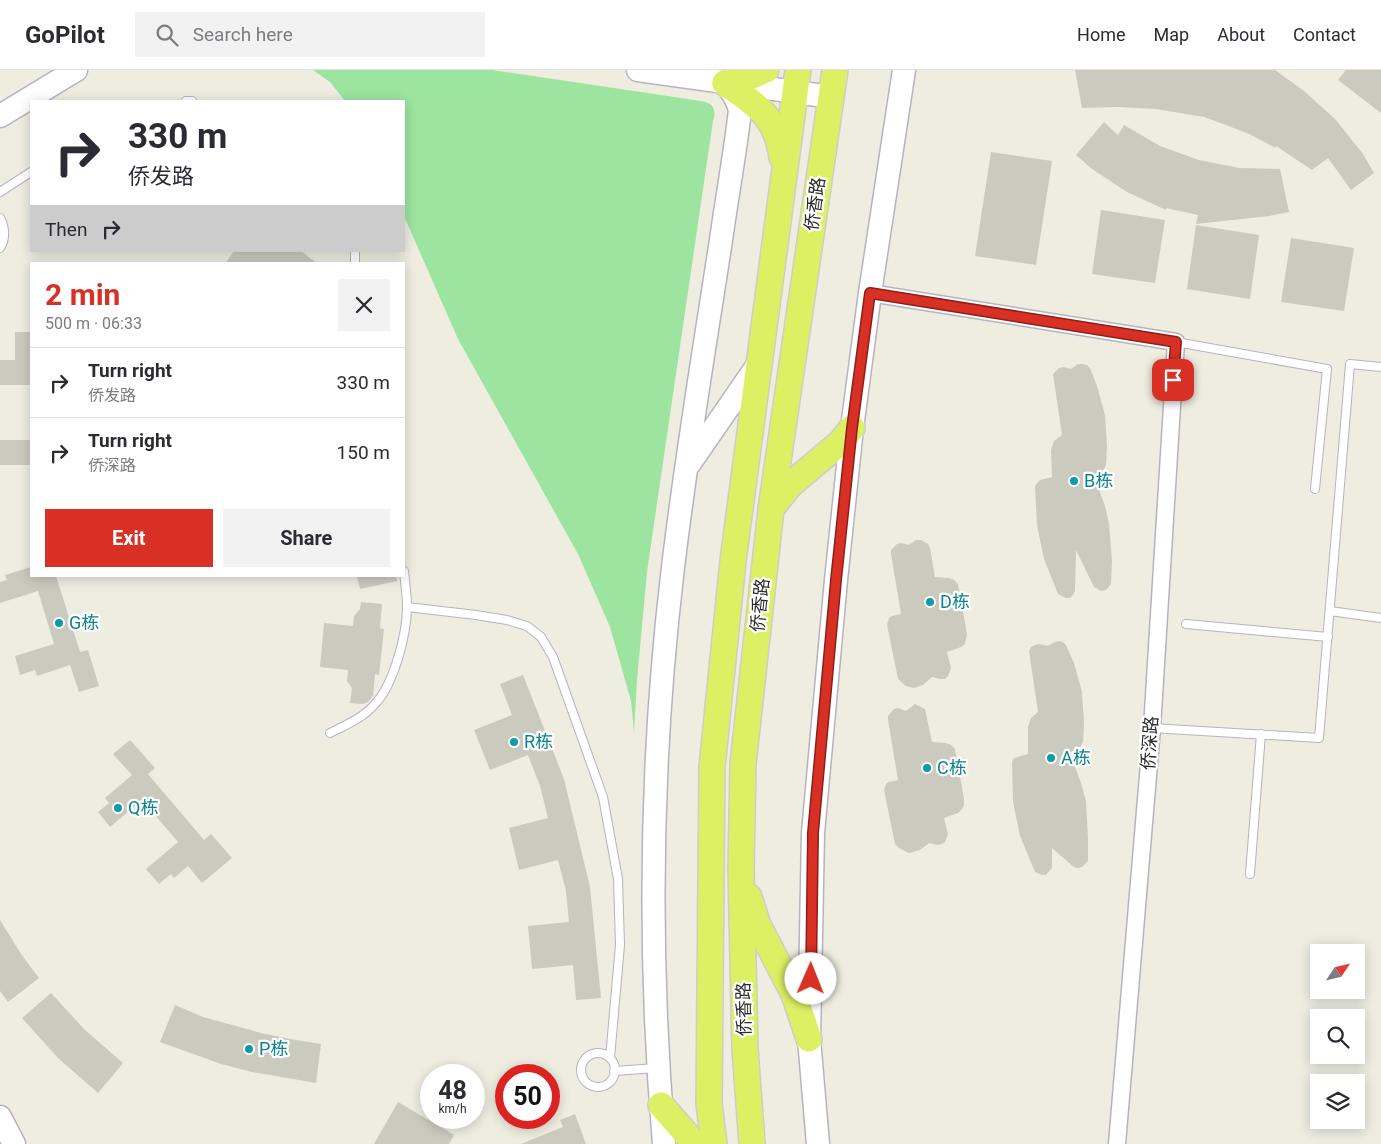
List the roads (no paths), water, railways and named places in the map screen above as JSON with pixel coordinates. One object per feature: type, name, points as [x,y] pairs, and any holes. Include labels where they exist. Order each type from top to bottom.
[{"type":"main road","points":[[0,116],[76,70]]},
{"type":"main road","points":[[638,70],[725,83],[796,81],[831,97]]},
{"type":"main road","points":[[725,83],[747,78],[766,70]]},
{"type":"main road","name":"侨香路","points":[[752,1144],[745,1049],[740,869],[743,764],[770,509],[835,70]]},
{"type":"main road","points":[[818,1144],[809,1039],[813,833],[852,428],[870,293],[904,70]]},
{"type":"main road","name":"侨香路","points":[[714,1144],[710,1103],[712,767],[733,561],[796,81]]},
{"type":"main road","points":[[725,83],[757,106],[770,120],[780,143],[784,168]]},
{"type":"main road","points":[[664,1144],[658,1068],[654,954],[653,870],[655,795],[662,682],[672,575],[686,468],[740,110],[733,92],[725,83]]},
{"type":"main road","points":[[774,243],[809,248]]},
{"type":"main road","points":[[686,468],[759,363]]},
{"type":"main road","points":[[770,509],[790,485],[841,442],[852,428]]},
{"type":"main road","points":[[740,869],[758,925],[794,994],[809,1039]]},
{"type":"main road","points":[[660,1105],[695,1144]]},
{"type":"main road","points":[[0,1117],[14,1144]]},
{"type":"street","points":[[870,293],[1176,342]]},
{"type":"street","name":"侨深路","points":[[1117,1144],[1152,728],[1176,342]]},
{"type":"lane","points":[[0,192],[30,173]]},
{"type":"lane","points":[[0,218],[4,232],[0,248]]},
{"type":"lane","points":[[1176,342],[1327,369],[1315,489]]},
{"type":"lane","points":[[1152,728],[1320,738],[1350,364],[1381,367]]},
{"type":"lane","points":[[330,733],[356,720],[376,704],[390,683],[402,645],[407,607],[404,577]]},
{"type":"lane","points":[[407,607],[476,615],[507,620],[527,626],[541,637],[553,657],[603,797],[618,879],[620,945],[610,1058]]},
{"type":"lane","points":[[1330,611],[1381,618]]},
{"type":"lane","points":[[1186,624],[1328,637]]},
{"type":"lane","points":[[1250,874],[1261,734]]},
{"type":"lane","points":[[594,1053],[600,1053],[610,1058],[614,1071],[611,1080],[603,1086],[597,1087],[585,1081],[581,1070],[585,1059],[594,1053]]},
{"type":"lane","points":[[614,1071],[658,1068]]},
{"type":"place","name":"B栋","points":[[1074,481]]},
{"type":"place","name":"D栋","points":[[930,602]]},
{"type":"place","name":"G栋","points":[[59,623]]},
{"type":"place","name":"R栋","points":[[514,742]]},
{"type":"place","name":"A栋","points":[[1051,758]]},
{"type":"place","name":"C栋","points":[[927,768]]},
{"type":"place","name":"Q栋","points":[[118,808]]},
{"type":"place","name":"P栋","points":[[249,1049]]}]
